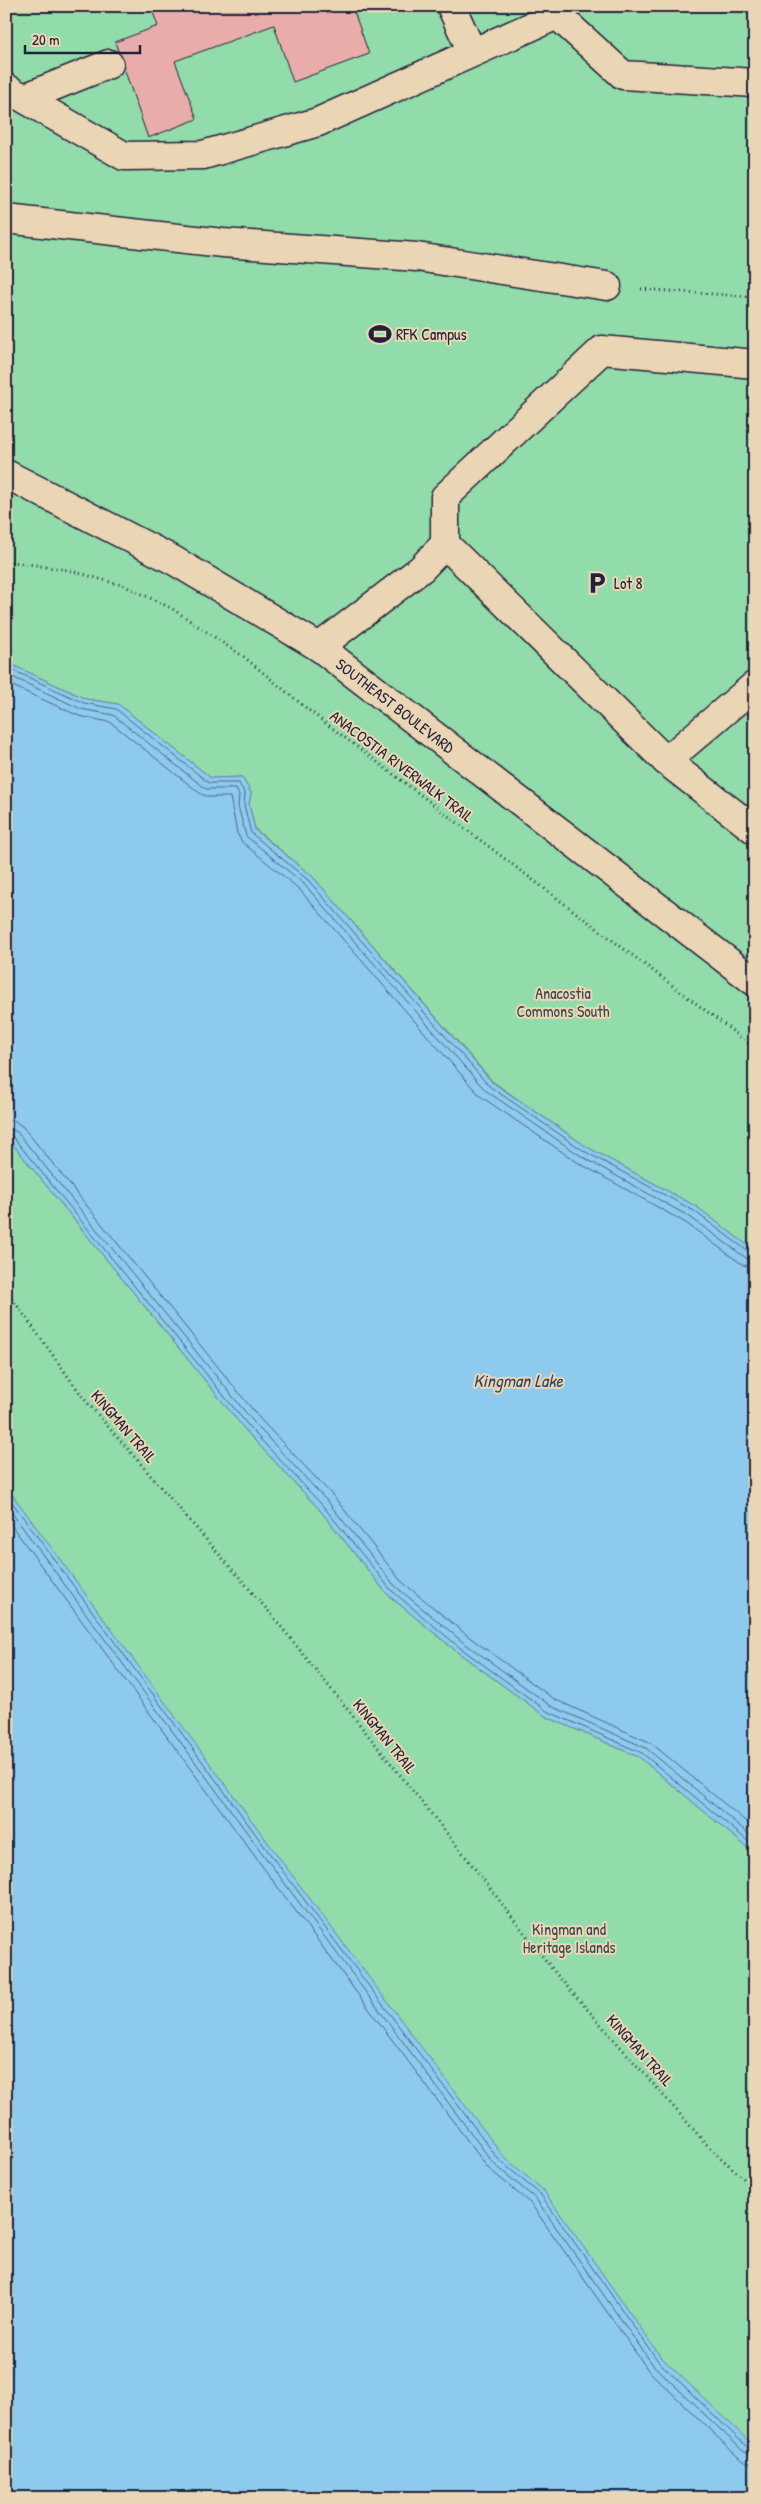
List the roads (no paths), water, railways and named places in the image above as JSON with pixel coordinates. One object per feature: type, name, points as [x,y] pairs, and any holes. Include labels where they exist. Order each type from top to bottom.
[{"type":"street","points":[[451,6],[472,52]]},
{"type":"street","points":[[15,93],[124,156],[203,155],[318,122],[561,9],[623,75],[755,83]]},
{"type":"street","points":[[15,93],[109,64]]},
{"type":"street","points":[[6,219],[223,243],[417,256],[608,286]]},
{"type":"street","points":[[319,647],[421,569],[445,544],[445,497],[602,350],[755,364]]},
{"type":"street","name":"SOUTHEAST BOULEVARD","points":[[6,474],[174,560],[319,647],[755,982]]},
{"type":"street","points":[[445,544],[666,760],[755,830]]},
{"type":"street","points":[[666,760],[755,685]]},
{"type":"water","name":"Kingman Lake","points":[[6,662],[86,699],[118,704],[211,778],[242,777],[251,793],[249,804],[255,830],[312,876],[492,1082],[587,1147],[697,1207],[755,1251],[755,1854],[639,1757],[545,1716],[456,1651],[387,1594],[319,1509],[247,1432],[6,1136]]},
{"type":"water","points":[[6,1486],[280,1859],[504,2157],[544,2191],[661,2357],[755,2447],[755,2498],[6,2498]]},
{"type":"place","name":"RFK Campus","points":[[380,334]]},
{"type":"place","name":"Lot 8","points":[[597,583]]},
{"type":"park label","name":"Anacostia Commons South","points":[[563,1002]]},
{"type":"park label","name":"Kingman and Heritage Islands","points":[[569,1938]]}]
